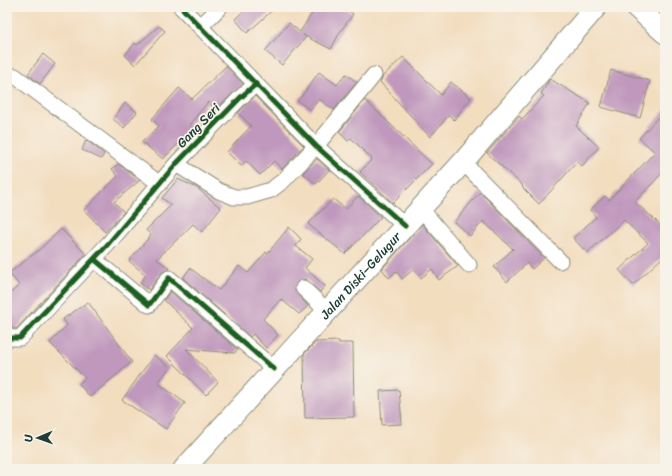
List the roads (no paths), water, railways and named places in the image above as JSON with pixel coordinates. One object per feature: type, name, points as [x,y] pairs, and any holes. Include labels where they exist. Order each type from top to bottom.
[{"type":"main road","name":"Jalan Diski–Gelugur","points":[[184,469],[463,162],[596,7]]},
{"type":"main road","points":[[636,7],[665,33]]},
{"type":"street","points":[[181,7],[316,146],[405,226]]},
{"type":"street","points":[[200,27],[220,7]]},
{"type":"street","points":[[176,164],[219,191],[234,197],[247,197],[270,190],[284,180],[316,146],[374,75]]},
{"type":"street","points":[[14,76],[160,184]]},
{"type":"street","name":"Gang Seri","points":[[14,337],[94,259],[176,164],[240,98],[256,84]]},
{"type":"street","points":[[463,162],[560,261]]},
{"type":"street","points":[[421,209],[468,265]]},
{"type":"street","points":[[94,259],[149,305],[169,278],[274,369]]},
{"type":"street","points":[[303,288],[328,312]]}]
